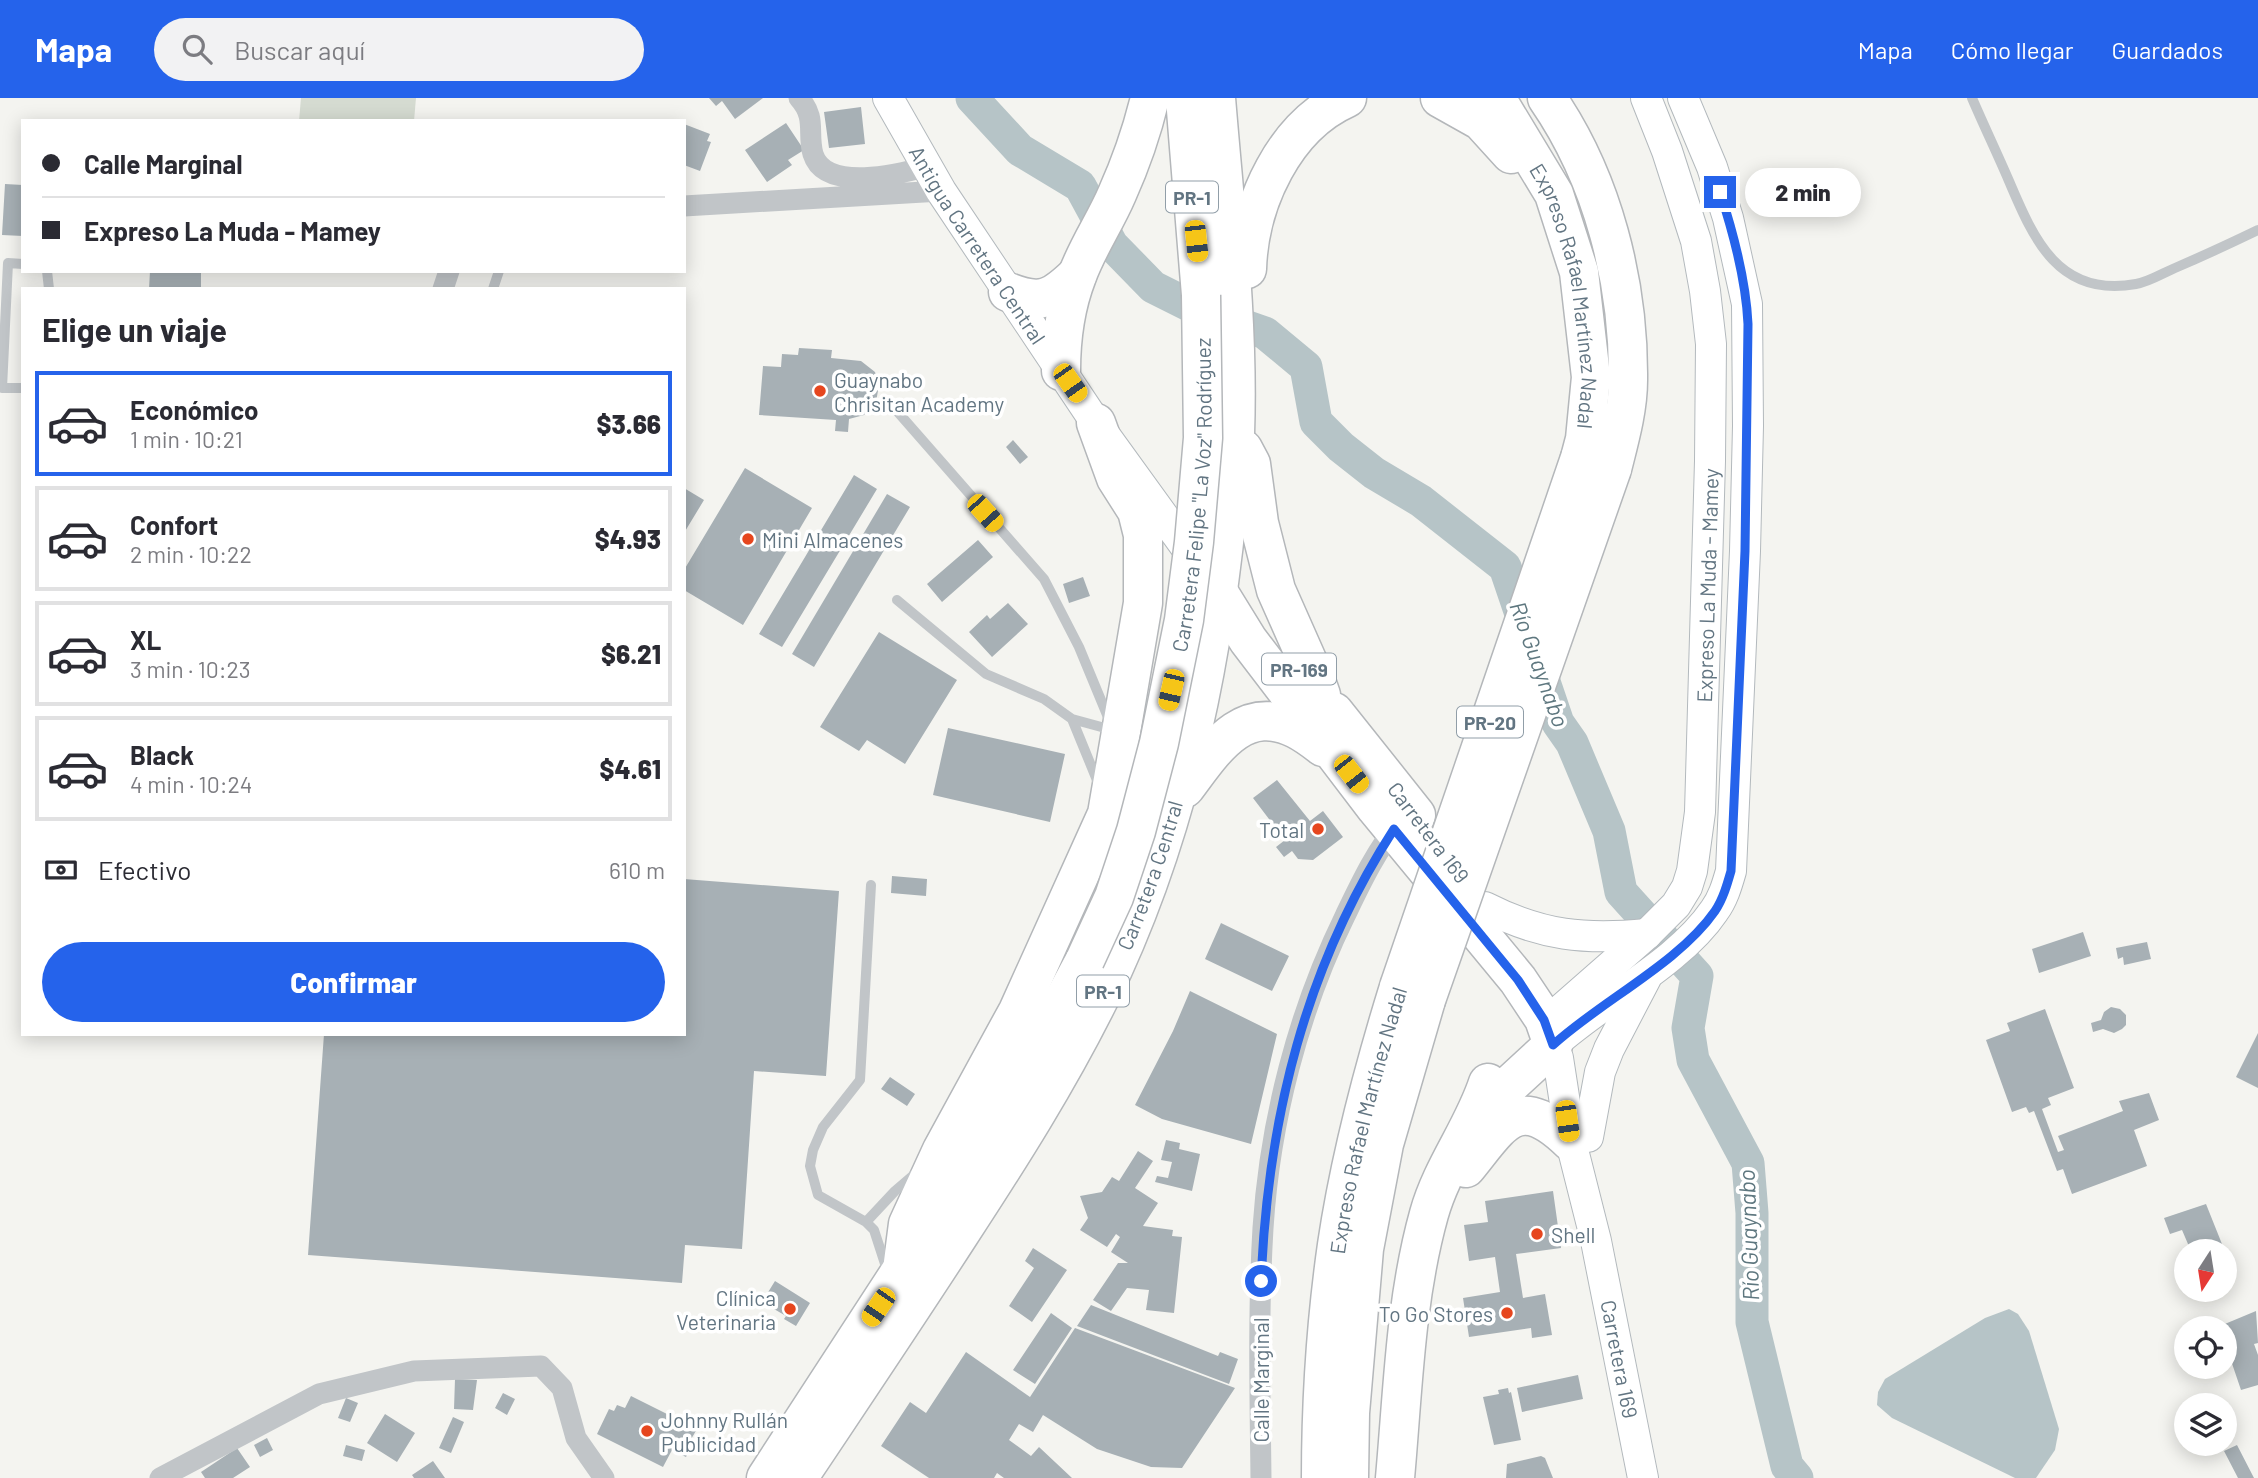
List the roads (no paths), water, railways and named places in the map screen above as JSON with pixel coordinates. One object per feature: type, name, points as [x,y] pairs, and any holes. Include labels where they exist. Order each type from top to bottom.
[{"type":"highway","name":"Carretera Felipe \"La Voz\" Rodríguez","points":[[1216,98],[1218,303],[1235,435]]},
{"type":"highway","points":[[1218,303],[1247,277],[1252,222],[1263,191],[1301,128],[1347,98]]},
{"type":"highway","points":[[1440,98],[1481,121],[1505,145],[1568,237]]},
{"type":"highway","name":"Expreso Rafael Martínez Nadal","points":[[1496,98],[1554,194],[1579,272],[1591,377],[1584,439],[1596,464]]},
{"type":"highway","name":"Expreso Rafael Martínez Nadal","points":[[1349,1478],[1350,1413],[1364,1250],[1413,993],[1596,464],[1620,435],[1628,383],[1625,322],[1609,230],[1581,158],[1546,98]]},
{"type":"highway","name":"Carretera Felipe \"La Voz\" Rodríguez","points":[[1085,960],[1114,897],[1136,831],[1159,743],[1184,620],[1218,303],[1161,99]]},
{"type":"highway","points":[[1061,371],[1061,340],[1065,313],[1077,275],[1116,196],[1141,134],[1161,99]]},
{"type":"highway","points":[[1008,292],[1026,299],[1042,298],[1058,293],[1077,275]]},
{"type":"highway","points":[[897,1278],[908,1224],[942,1150],[1018,1011],[1107,814],[1141,620],[1143,535],[1137,511],[1116,478],[1096,423]]},
{"type":"highway","points":[[1235,435],[1251,464],[1259,523],[1276,590],[1321,695]]},
{"type":"highway","name":"Carretera Central","points":[[798,1478],[1010,1157],[1062,1071],[1124,944],[1177,798],[1200,698],[1219,593],[1235,435]]},
{"type":"highway","points":[[1141,620],[1158,606],[1178,596],[1219,593]]},
{"type":"highway","name":"Carretera 169","points":[[1219,593],[1263,625],[1321,695],[1403,820],[1518,980],[1566,1018]]},
{"type":"highway","name":"Carretera 169","points":[[1219,593],[1248,640],[1338,757],[1497,913],[1566,1018]]},
{"type":"highway","points":[[1177,798],[1220,743],[1247,724],[1273,721],[1297,729],[1338,757]]},
{"type":"highway","name":"Carretera Central","points":[[765,1478],[999,1120],[1085,960]]},
{"type":"highway","name":"Expreso Rafael Martínez Nadal","points":[[1321,1478],[1321,1410],[1337,1245],[1356,1144],[1375,1066],[1413,993]]},
{"type":"highway","points":[[1395,1478],[1408,1320],[1429,1213],[1442,1179],[1480,1106],[1490,1077],[1526,1034],[1566,1018]]},
{"type":"highway","points":[[1429,1213],[1494,1132],[1514,1117],[1538,1117],[1579,1139]]},
{"type":"main road","name":"Antigua Carretera Central","points":[[888,98],[934,178],[1008,292],[1096,423],[1219,593]]},
{"type":"main road","name":"Expreso La Muda - Mamey","points":[[1566,1018],[1676,905],[1687,887],[1696,849],[1703,724],[1711,344],[1696,241],[1667,151],[1646,98]]},
{"type":"main road","name":"Expreso La Muda - Mamey","points":[[1566,1018],[1649,972],[1696,934],[1715,910],[1725,892],[1731,871],[1745,551],[1747,304],[1731,230],[1716,180],[1683,98]]},
{"type":"main road","points":[[1497,913],[1540,929],[1572,936],[1603,938],[1647,934]]},
{"type":"main road","points":[[1579,1139],[1609,1049],[1649,972]]},
{"type":"main road","name":"Carretera 169","points":[[1566,1018],[1558,1058],[1579,1139],[1596,1241],[1643,1478]]},
{"type":"street","points":[[799,98],[811,119],[813,152],[817,163],[829,172],[841,176],[898,174],[934,178]]},
{"type":"street","points":[[686,206],[934,178]]},
{"type":"street","name":"Calle Marginal","points":[[1261,1478],[1260,1308],[1263,1226],[1281,1102],[1301,1026],[1329,949],[1359,888],[1403,820]]},
{"type":"street","points":[[160,1478],[319,1394],[414,1371],[541,1366],[562,1388],[576,1438],[604,1478]]},
{"type":"lane","points":[[1972,98],[2027,224],[2056,265],[2074,277],[2092,284],[2139,284],[2258,230]]},
{"type":"lane","points":[[21,264],[8,263],[2,388],[21,388]]},
{"type":"lane","points":[[896,410],[1044,579],[1079,647],[1109,721],[1122,733]]},
{"type":"lane","points":[[897,600],[986,674],[1044,699],[1072,719],[1122,733]]},
{"type":"lane","points":[[1072,719],[1091,763],[1107,814]]},
{"type":"lane","points":[[871,885],[860,1080],[823,1127],[813,1150],[810,1166],[818,1195],[866,1222],[874,1230],[897,1278]]},
{"type":"lane","points":[[866,1222],[895,1191],[942,1150]]},
{"type":"waterway","name":"Río Guaynabo","points":[[972,98],[1020,150],[1080,186],[1112,245],[1153,287],[1199,310],[1265,333],[1306,367],[1316,422],[1341,447],[1374,473],[1421,501],[1505,567],[1558,723],[1572,743],[1609,831],[1621,892],[1697,976],[1688,1028],[1693,1060],[1748,1163],[1752,1213],[1752,1322],[1787,1466],[1797,1478]]},
{"type":"place","name":"Guaynabo Chrisitan Academy","points":[[820,391]]},
{"type":"place","name":"Mini Almacenes","points":[[748,539]]},
{"type":"place","name":"Total","points":[[1318,829]]},
{"type":"place","name":"Shell","points":[[1537,1234]]},
{"type":"place","name":"Clínica Veterinaria","points":[[790,1309]]},
{"type":"place","name":"To Go Stores","points":[[1507,1313]]},
{"type":"place","name":"Johnny Rullán Publicidad","points":[[647,1431]]}]
